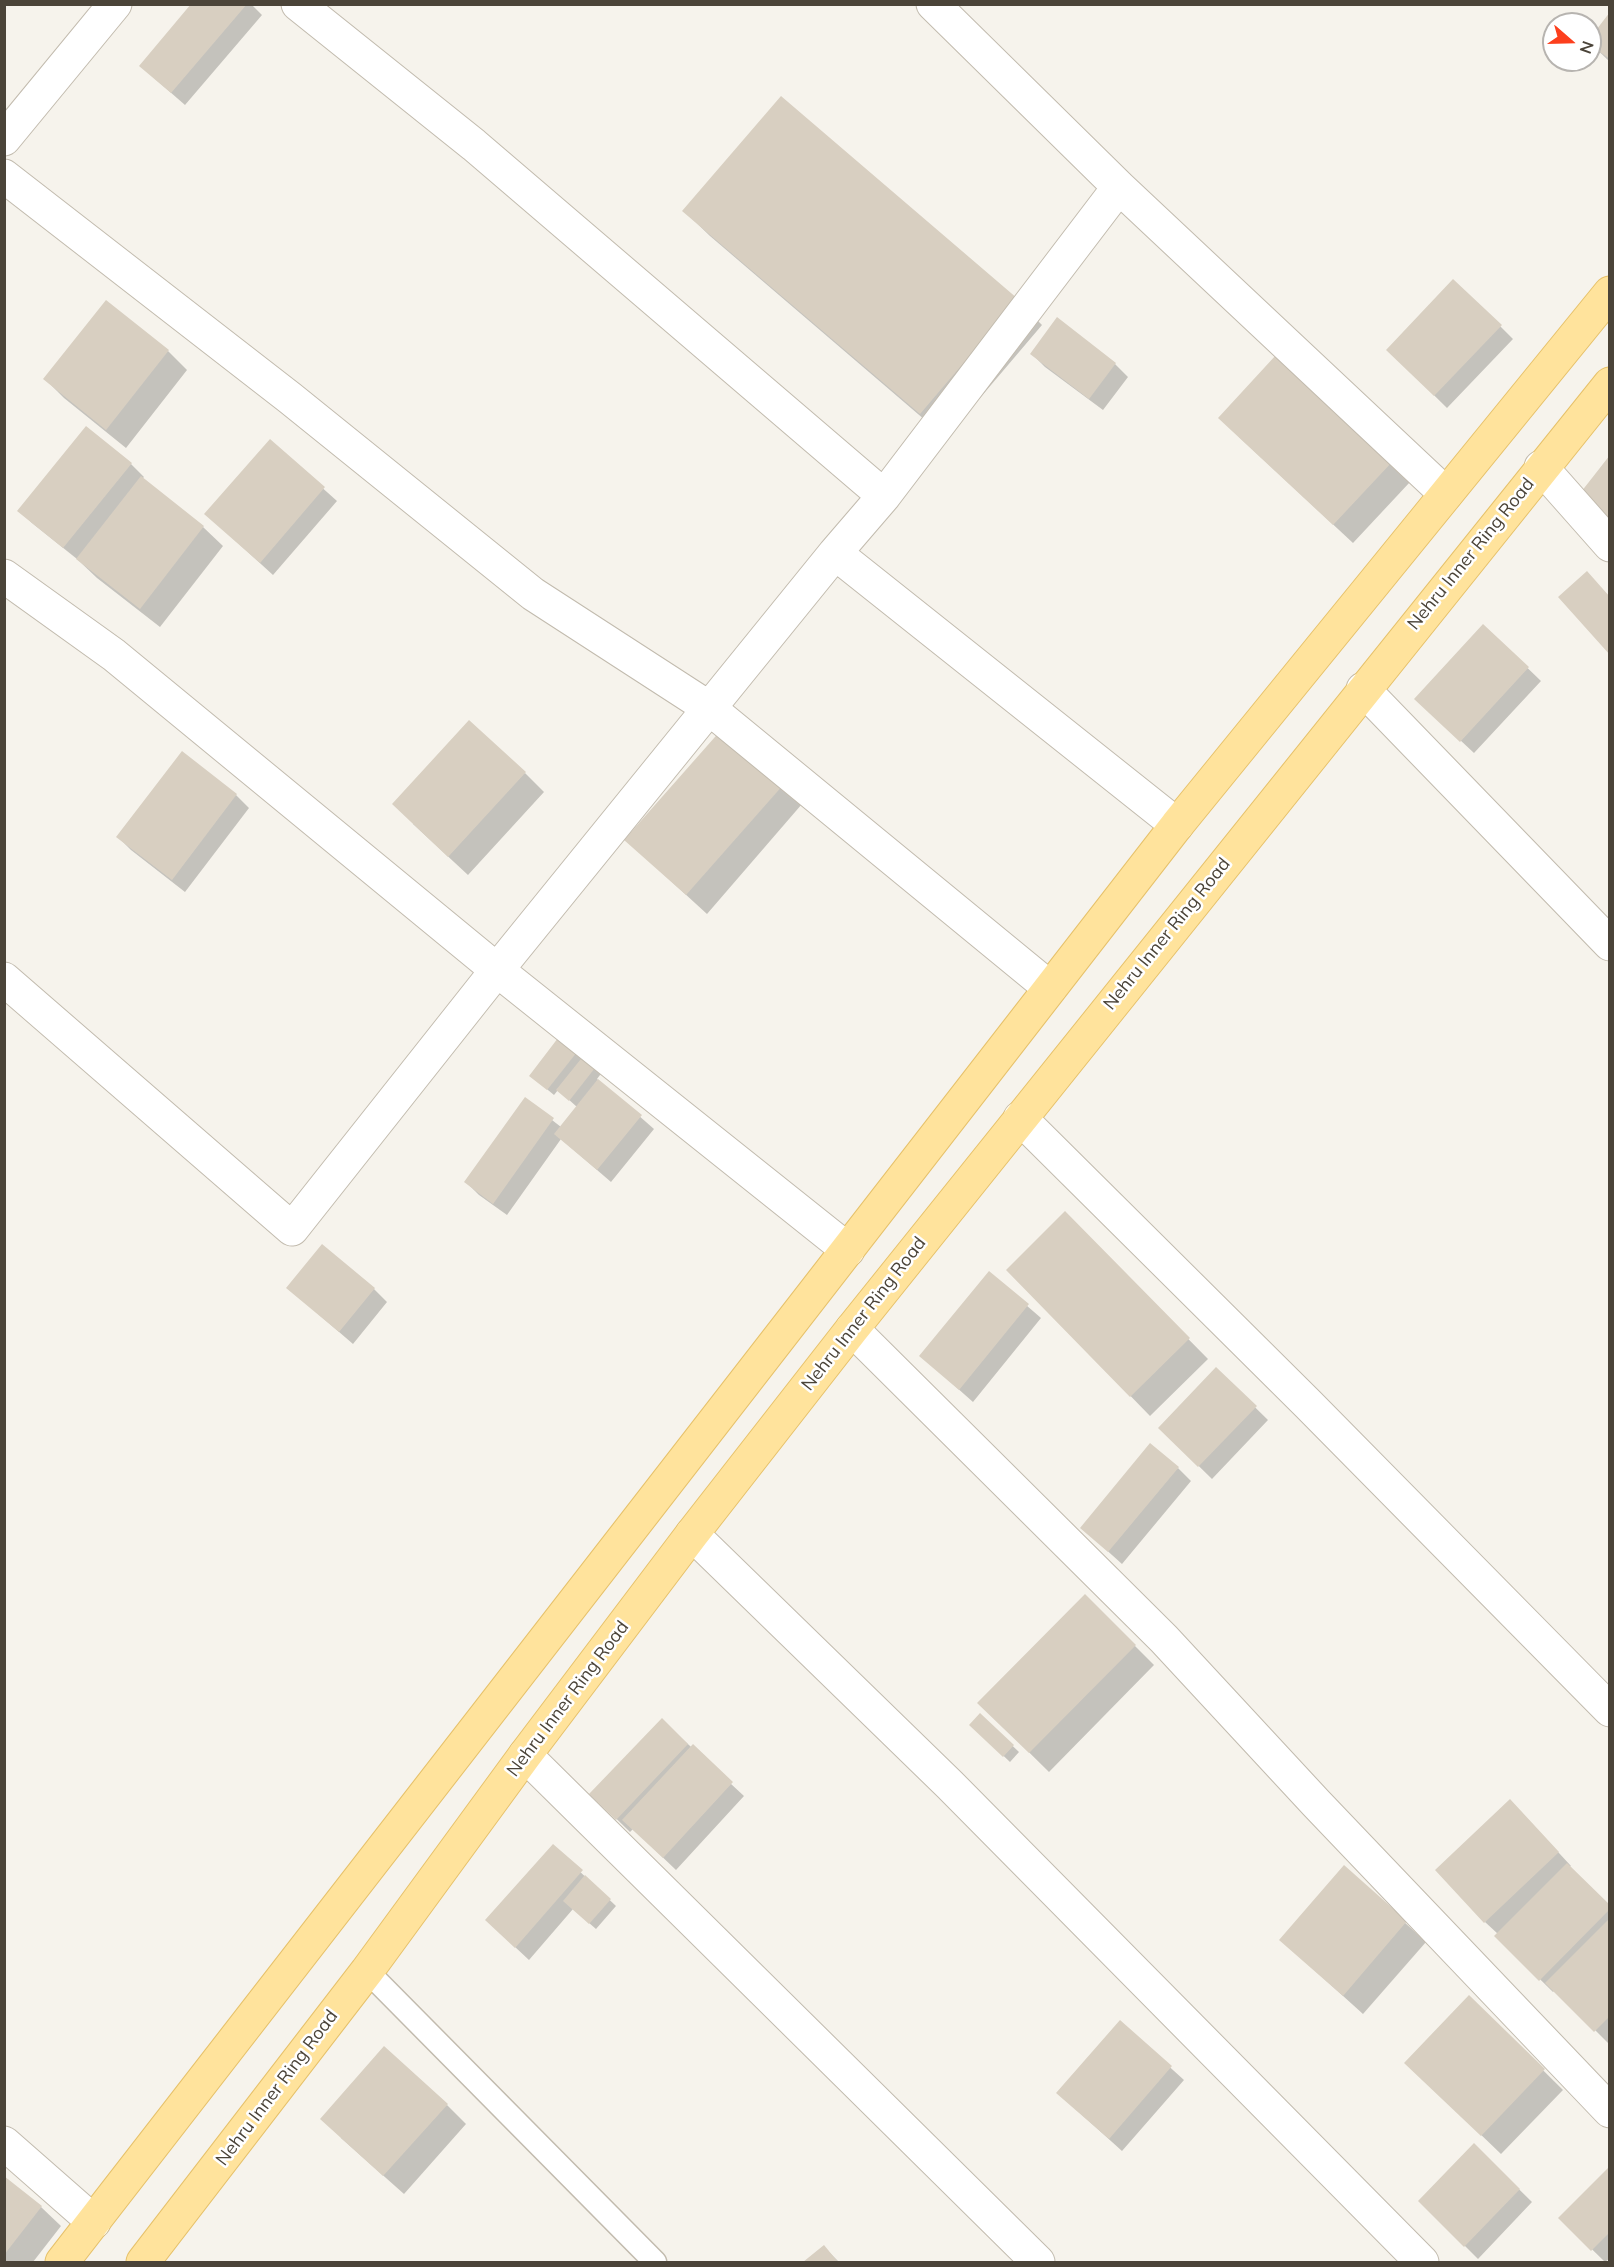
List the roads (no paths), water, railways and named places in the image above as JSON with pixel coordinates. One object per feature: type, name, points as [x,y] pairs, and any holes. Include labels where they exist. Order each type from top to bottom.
[{"type":"main road","points":[[62,2262],[1177,825],[1610,293]]},
{"type":"main road","name":"Nehru Inner Ring Road","points":[[143,2262],[367,1971],[525,1755],[692,1534],[852,1329],[1541,466],[1610,384]]},
{"type":"street","points":[[4,139],[116,4]]},
{"type":"street","points":[[298,4],[474,145],[884,496]]},
{"type":"street","points":[[933,4],[1119,187],[1446,494]]},
{"type":"street","points":[[4,176],[290,398],[533,594],[709,708],[1050,988]]},
{"type":"street","points":[[4,979],[292,1229],[497,970],[835,553],[884,496],[1119,187]]},
{"type":"street","points":[[1541,466],[1610,545]]},
{"type":"street","points":[[835,553],[1177,825]]},
{"type":"street","points":[[4,576],[114,655],[497,970],[848,1250]]},
{"type":"street","points":[[1363,689],[1610,944]]},
{"type":"street","points":[[1020,1118],[1316,1412],[1610,1710]]},
{"type":"street","points":[[852,1329],[1164,1639],[1316,1803],[1610,2112]]},
{"type":"street","points":[[692,1534],[950,1785],[1422,2262]]},
{"type":"street","points":[[525,1755],[1038,2262]]},
{"type":"street","points":[[4,2143],[94,2222]]},
{"type":"lane","points":[[367,1971],[655,2262]]}]
